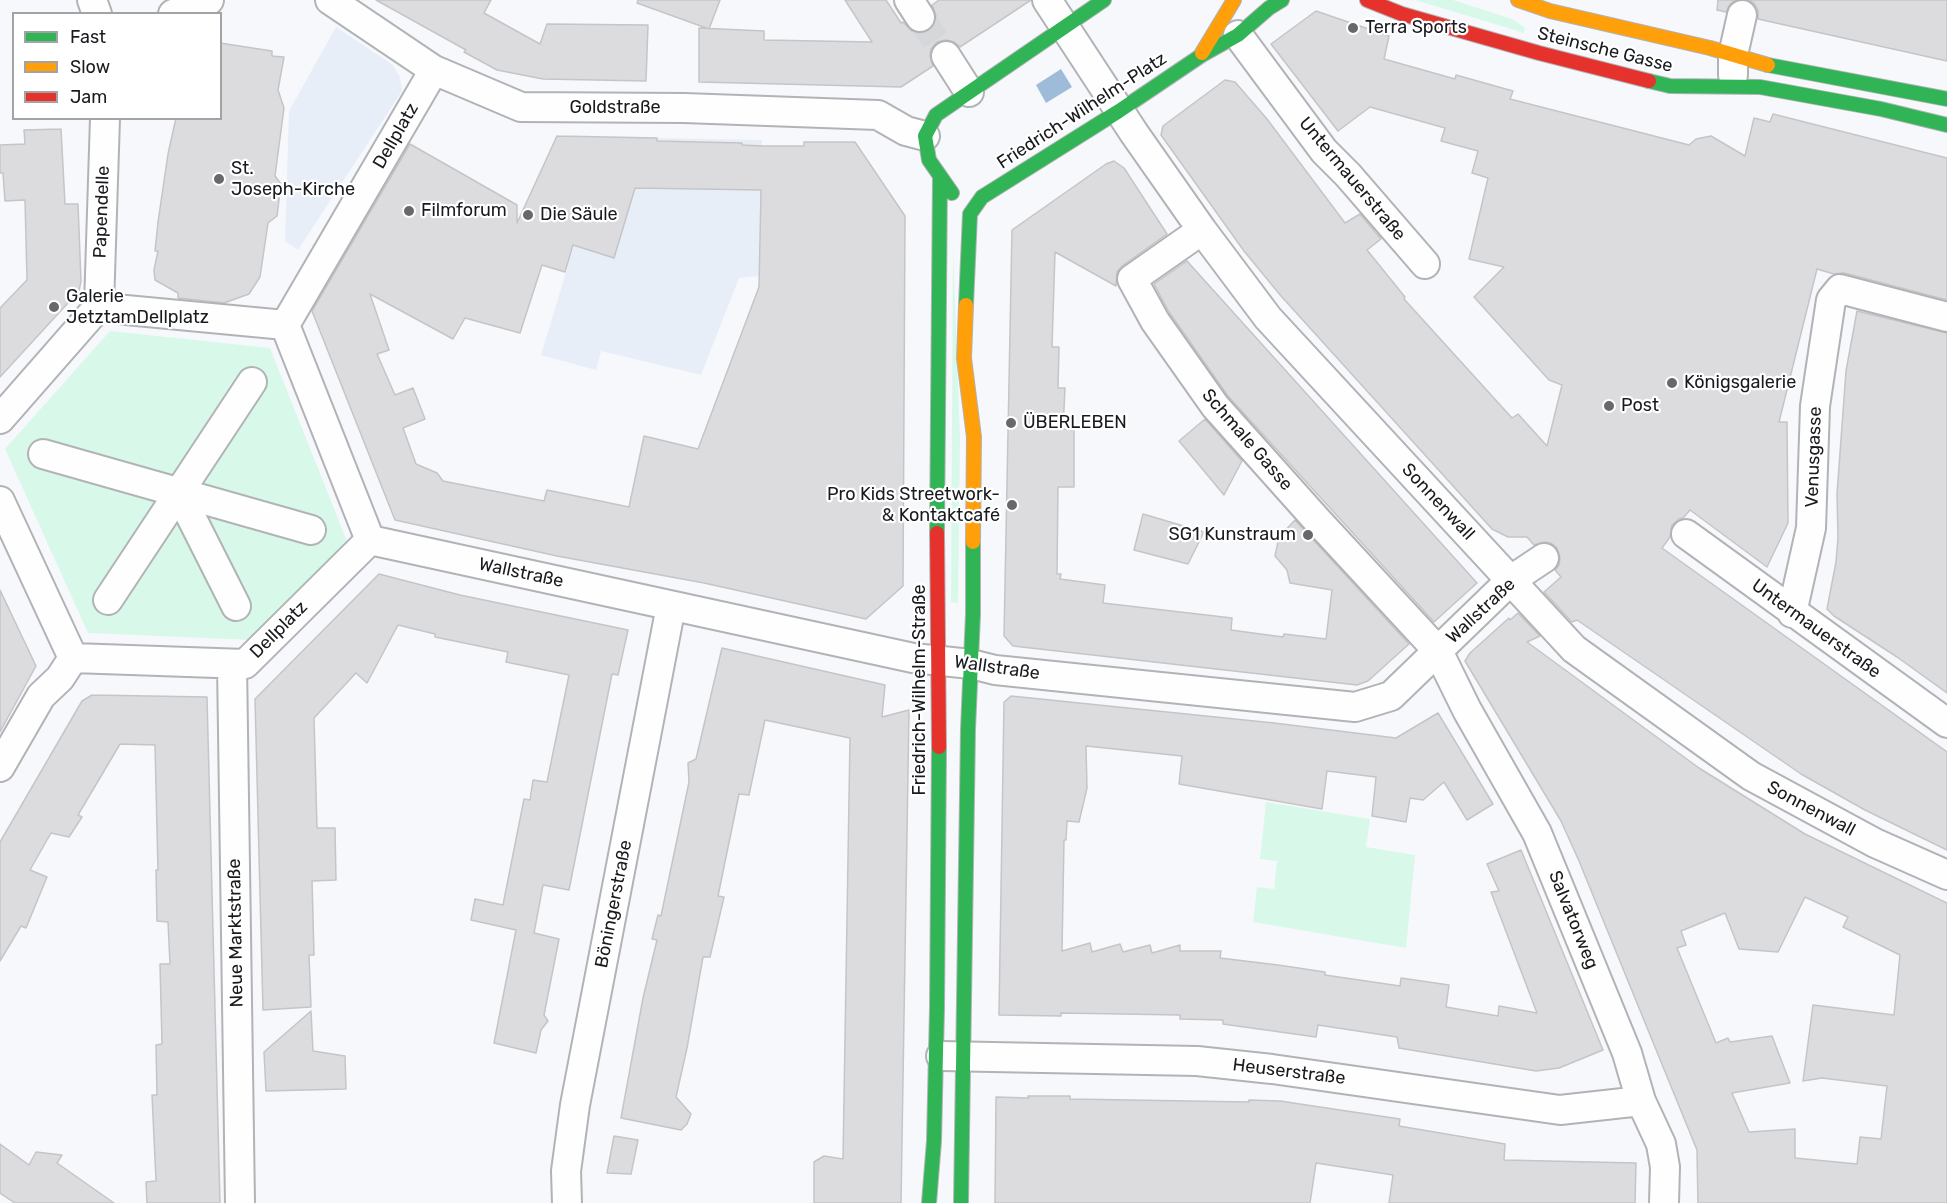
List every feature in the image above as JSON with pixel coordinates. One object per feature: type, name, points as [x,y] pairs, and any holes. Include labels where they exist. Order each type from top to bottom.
[{"type":"main road","points":[[982,197],[963,198],[953,194],[929,160],[925,136],[936,115],[1104,0]]},
{"type":"main road","name":"Friedrich-Wilhelm-Platz","points":[[1202,55],[1234,0]]},
{"type":"main road","name":"Friedrich-Wilhelm-Platz","points":[[970,214],[982,197],[1119,111],[1202,55],[1238,35],[1269,8],[1282,0]]},
{"type":"main road","name":"Steinsche Gasse","points":[[1367,0],[1402,14],[1539,53],[1670,86],[1760,87],[1881,109],[1947,125]]},
{"type":"main road","name":"Steinsche Gasse","points":[[1518,0],[1551,11],[1764,63],[1947,99]]},
{"type":"main road","name":"Friedrich-Wilhelm-Straße","points":[[940,177],[938,660],[949,1057],[961,1203]]},
{"type":"main road","name":"Friedrich-Wilhelm-Straße","points":[[929,1203],[934,1141],[949,1057],[971,664],[974,437],[964,358],[970,214]]},
{"type":"street","points":[[178,12],[209,0]]},
{"type":"street","name":"Goldstraße","points":[[330,0],[434,70],[521,107],[684,108],[878,115],[906,131],[925,136]]},
{"type":"street","name":"Sonnenwall","points":[[1047,0],[1119,111],[1202,230],[1268,318],[1574,649],[1751,776],[1875,843],[1947,875]]},
{"type":"street","points":[[1733,87],[1733,55],[1742,15]]},
{"type":"street","name":"Untermauerstraße","points":[[1238,35],[1324,151],[1348,175],[1425,264]]},
{"type":"street","points":[[946,56],[969,92]]},
{"type":"street","name":"Dellplatz","points":[[285,326],[434,70]]},
{"type":"street","name":"Papendelle","points":[[99,306],[105,120]]},
{"type":"street","name":"Schmale Gasse","points":[[1202,230],[1132,279],[1155,321],[1215,406],[1438,651]]},
{"type":"street","name":"Venusgasse","points":[[1792,613],[1811,528],[1815,406],[1831,300],[1840,289],[1947,317]]},
{"type":"street","points":[[0,419],[99,306],[285,326],[370,540]]},
{"type":"street","points":[[108,600],[252,382]]},
{"type":"street","points":[[43,454],[311,530]]},
{"type":"street","points":[[179,493],[236,606]]},
{"type":"street","points":[[0,501],[73,658],[60,678],[41,696],[0,767]]},
{"type":"street","name":"Untermauerstraße","points":[[1686,534],[1792,613],[1947,723]]},
{"type":"street","name":"Dellplatz","points":[[73,658],[238,664],[370,540]]},
{"type":"street","name":"Wallstraße","points":[[370,540],[913,658],[971,664],[995,670],[1355,706],[1391,696],[1511,580],[1544,558]]},
{"type":"street","name":"Böningerstraße","points":[[567,1203],[566,1171],[575,1105],[671,606]]},
{"type":"street","name":"Salvatorweg","points":[[1438,651],[1467,710],[1537,833],[1627,1053],[1627,1103],[1659,1138],[1663,1152],[1664,1203]]},
{"type":"street","name":"Neue Marktstraße","points":[[238,664],[240,1203]]},
{"type":"street","name":"Heuserstraße","points":[[949,1057],[1197,1061],[1272,1069],[1560,1110],[1627,1103]]},
{"type":"shaded area","points":[[336,27],[393,65],[400,77],[402,91],[298,250],[285,241],[289,111]]},
{"type":"shaded area","points":[[607,137],[762,140],[759,276],[739,278],[701,375],[601,351],[596,370],[541,355]]},
{"type":"green space","points":[[1415,0],[1453,0],[1512,19],[1525,30],[1523,33]]},
{"type":"green space","points":[[953,247],[960,440],[958,603],[951,602]]},
{"type":"green space","points":[[110,331],[270,348],[347,541],[253,640],[88,633],[5,449]]},
{"type":"green space","points":[[1266,802],[1370,819],[1366,847],[1415,855],[1406,948],[1253,922],[1257,887],[1274,889],[1277,861],[1260,859]]},
{"type":"water","points":[[1061,69],[1072,87],[1046,103],[1036,85]]},
{"type":"building","points":[[376,0],[491,0],[484,13],[540,44],[547,24],[648,25],[646,81],[543,79],[497,70]]},
{"type":"building","points":[[638,0],[720,0],[709,29],[637,3]]},
{"type":"building","points":[[845,0],[886,0],[901,23],[903,22],[912,31],[920,33],[928,31],[934,25],[936,16],[932,5],[939,0],[1031,0],[960,47],[946,40],[937,42],[931,49],[930,56],[933,66],[901,87],[699,82],[699,28],[764,31],[764,40],[872,42]]},
{"type":"building","points":[[1718,0],[1736,0],[1730,4],[1726,12],[1717,10]]},
{"type":"building","points":[[1748,0],[1947,0],[1947,61],[1758,19],[1758,10],[1754,3]]},
{"type":"building","name":"Königsgalerie","points":[[1316,11],[1389,36],[1384,59],[1455,79],[1456,75],[1513,91],[1510,99],[1689,145],[1696,139],[1711,136],[1745,156],[1754,118],[1770,122],[1773,114],[1947,158],[1947,300],[1844,273],[1834,274],[1817,269],[1779,422],[1787,422],[1788,523],[1767,567],[1690,510],[1672,525],[1670,537],[1662,548],[1947,752],[1947,850],[1865,810],[1801,774],[1577,620],[1572,622],[1544,592],[1561,577],[1555,570],[1560,558],[1557,548],[1551,543],[1544,542],[1534,545],[1527,537],[1508,537],[1492,529],[1281,296],[1244,251],[1161,135],[1163,126],[1225,80],[1235,82],[1267,119],[1345,223],[1360,214],[1381,239],[1367,250],[1405,297],[1404,299],[1512,418],[1518,414],[1547,446],[1562,385],[1549,380],[1474,297],[1504,267],[1469,259],[1488,178],[1472,173],[1478,151],[1441,141],[1445,128],[1370,107],[1338,131],[1271,44]]},
{"type":"building","name":"St. Joseph-Kirche","points":[[222,43],[272,51],[272,56],[284,57],[278,90],[284,108],[275,176],[281,184],[277,216],[268,223],[260,277],[249,294],[224,303],[178,298],[178,293],[155,280],[154,270],[158,251],[155,251],[168,154],[176,120],[222,120]]},
{"type":"building","points":[[61,129],[65,204],[78,204],[81,281],[79,291],[0,377],[0,308],[27,280],[25,200],[5,201],[3,173],[0,173],[0,145],[25,144],[24,130]]},
{"type":"building","points":[[557,136],[657,138],[657,141],[742,143],[742,145],[762,146],[804,146],[804,142],[855,142],[905,216],[903,586],[866,619],[704,583],[557,556],[395,520],[312,311],[410,144],[517,205],[517,223]],"holes":[[[635,188],[761,190],[759,287],[698,449],[644,436],[629,507],[547,490],[544,501],[443,481],[437,473],[416,464],[403,428],[425,419],[413,388],[395,395],[377,354],[389,350],[370,294],[453,339],[465,318],[520,333],[542,265],[565,272],[573,245],[614,258]]]},
{"type":"building","points":[[1114,161],[1124,168],[1167,234],[1122,266],[1117,272],[1116,286],[1055,252],[1052,347],[1059,347],[1058,388],[1065,388],[1063,429],[1074,430],[1074,487],[1058,487],[1057,574],[1061,574],[1060,579],[1105,585],[1103,603],[1232,618],[1231,630],[1283,637],[1284,634],[1326,639],[1332,590],[1290,583],[1287,570],[1275,556],[1279,537],[1295,520],[1409,644],[1368,681],[1357,685],[1013,646],[1004,636],[1012,230],[1106,164]]},
{"type":"building","points":[[1187,261],[1477,583],[1434,622],[1228,396],[1169,312],[1154,284]]},
{"type":"building","points":[[1857,311],[1947,333],[1947,693],[1827,609],[1838,538],[1837,494],[1846,371]]},
{"type":"building","points":[[1205,419],[1242,461],[1224,495],[1179,441]]},
{"type":"building","points":[[1143,514],[1204,532],[1188,564],[1134,550]]},
{"type":"building","points":[[379,574],[460,595],[628,630],[618,675],[612,674],[569,890],[543,885],[534,933],[559,939],[544,1015],[548,1021],[541,1030],[536,1053],[494,1043],[516,930],[471,920],[475,899],[503,905],[524,799],[530,800],[533,780],[547,782],[569,675],[506,662],[508,652],[435,637],[435,634],[398,625],[367,683],[356,673],[314,718],[317,828],[335,828],[336,880],[312,881],[314,955],[309,955],[311,1007],[263,1010],[255,699]]},
{"type":"building","points":[[0,590],[36,666],[0,732]]},
{"type":"building","points":[[1518,613],[1540,636],[1527,642],[1699,768],[1805,834],[1947,903],[1947,1203],[1698,1203],[1697,1150],[1579,861],[1561,821],[1465,661],[1470,653],[1509,618],[1510,620]],"holes":[[[1805,897],[1848,917],[1843,927],[1900,955],[1894,1015],[1813,1005],[1803,1081],[1822,1078],[1887,1086],[1881,1139],[1860,1137],[1857,1164],[1795,1158],[1795,1129],[1749,1132],[1732,1093],[1790,1083],[1772,1036],[1730,1042],[1728,1038],[1716,1043],[1677,948],[1686,945],[1681,931],[1725,913],[1739,949],[1778,952]]]},
{"type":"building","points":[[722,648],[885,685],[882,717],[909,710],[901,1203],[814,1203],[814,1162],[824,1156],[843,1159],[850,738],[765,720],[749,795],[739,794],[718,896],[724,897],[710,957],[703,957],[676,1097],[691,1114],[687,1124],[681,1130],[621,1118],[643,998],[657,940],[652,939],[658,915],[661,916],[689,782],[688,763],[696,759]]},
{"type":"building","points":[[92,695],[207,697],[220,1203],[147,1203],[146,1182],[156,1181],[152,1095],[157,1095],[156,1045],[162,1044],[160,964],[170,964],[168,922],[157,921],[155,745],[120,744],[78,815],[82,817],[69,837],[51,833],[30,870],[47,877],[26,928],[21,926],[0,961],[0,842],[82,701]]},
{"type":"building","points":[[1011,696],[1396,738],[1438,713],[1493,804],[1467,820],[1444,782],[1423,800],[1410,798],[1406,822],[1372,816],[1376,777],[1327,771],[1322,809],[1179,784],[1182,756],[1086,746],[1087,788],[1079,822],[1067,821],[1066,840],[1064,840],[1062,951],[1090,943],[1092,952],[1120,944],[1123,952],[1150,945],[1152,953],[1180,945],[1180,951],[1221,951],[1220,958],[1325,972],[1325,975],[1400,986],[1401,978],[1449,985],[1446,1007],[1498,1016],[1499,1006],[1537,1013],[1491,892],[1499,891],[1487,864],[1521,850],[1603,1050],[1559,1068],[1536,1071],[1399,1048],[1397,1037],[1318,1025],[1316,1037],[1223,1024],[1223,1020],[1180,1019],[1180,1015],[1061,1013],[1061,1016],[999,1015],[1004,702]]},
{"type":"building","points":[[311,1011],[313,1051],[345,1056],[346,1089],[266,1091],[264,1052]]},
{"type":"building","points":[[1028,1096],[1070,1096],[1070,1099],[1280,1101],[1400,1119],[1399,1126],[1505,1144],[1504,1160],[1636,1163],[1635,1203],[1389,1203],[1393,1175],[1316,1163],[1310,1203],[995,1203],[996,1097],[1029,1098]]},
{"type":"building","points":[[614,1136],[638,1140],[631,1174],[607,1173]]},
{"type":"building","points":[[0,1144],[29,1165],[36,1152],[62,1155],[57,1163],[114,1203],[15,1203],[0,1193]]},
{"type":"tunnel","points":[[920,17],[946,56]]},
{"type":"traffic: fast","points":[[952,193],[929,160],[925,136],[936,115],[1104,0]]},
{"type":"traffic: fast","points":[[966,305],[970,214],[982,197],[1119,111],[1202,55],[1238,35],[1269,8],[1282,0]]},
{"type":"traffic: fast","points":[[1768,65],[1947,99]]},
{"type":"traffic: fast","points":[[1649,81],[1670,86],[1760,87],[1881,109],[1947,125]]},
{"type":"traffic: fast","points":[[937,533],[940,177]]},
{"type":"traffic: fast","points":[[961,1203],[973,542]]},
{"type":"traffic: fast","points":[[929,1203],[934,1141],[937,1008],[939,747]]},
{"type":"traffic: slow","points":[[1202,53],[1234,0]]},
{"type":"traffic: slow","points":[[1518,0],[1550,11],[1710,48],[1768,65]]},
{"type":"traffic: slow","points":[[966,305],[964,358],[974,437],[973,542]]},
{"type":"traffic: jam","points":[[1367,0],[1402,14],[1649,81]]},
{"type":"traffic: jam","points":[[937,533],[939,747]]},
{"type":"place","name":"Terra Sports","points":[[1353,28]]},
{"type":"place","name":"St. Joseph-Kirche","points":[[219,179]]},
{"type":"place","name":"Filmforum","points":[[409,211]]},
{"type":"place","name":"Die Säule","points":[[528,215]]},
{"type":"place","name":"Galerie JetztamDellplatz","points":[[54,307]]},
{"type":"place","name":"Königsgalerie","points":[[1672,383]]},
{"type":"place","name":"Post","points":[[1609,406]]},
{"type":"place","name":"ÜBERLEBEN","points":[[1011,423]]},
{"type":"place","name":"Pro Kids Streetwork- & Kontaktcafé","points":[[1012,505]]},
{"type":"place","name":"SG1 Kunstraum","points":[[1308,535]]}]
